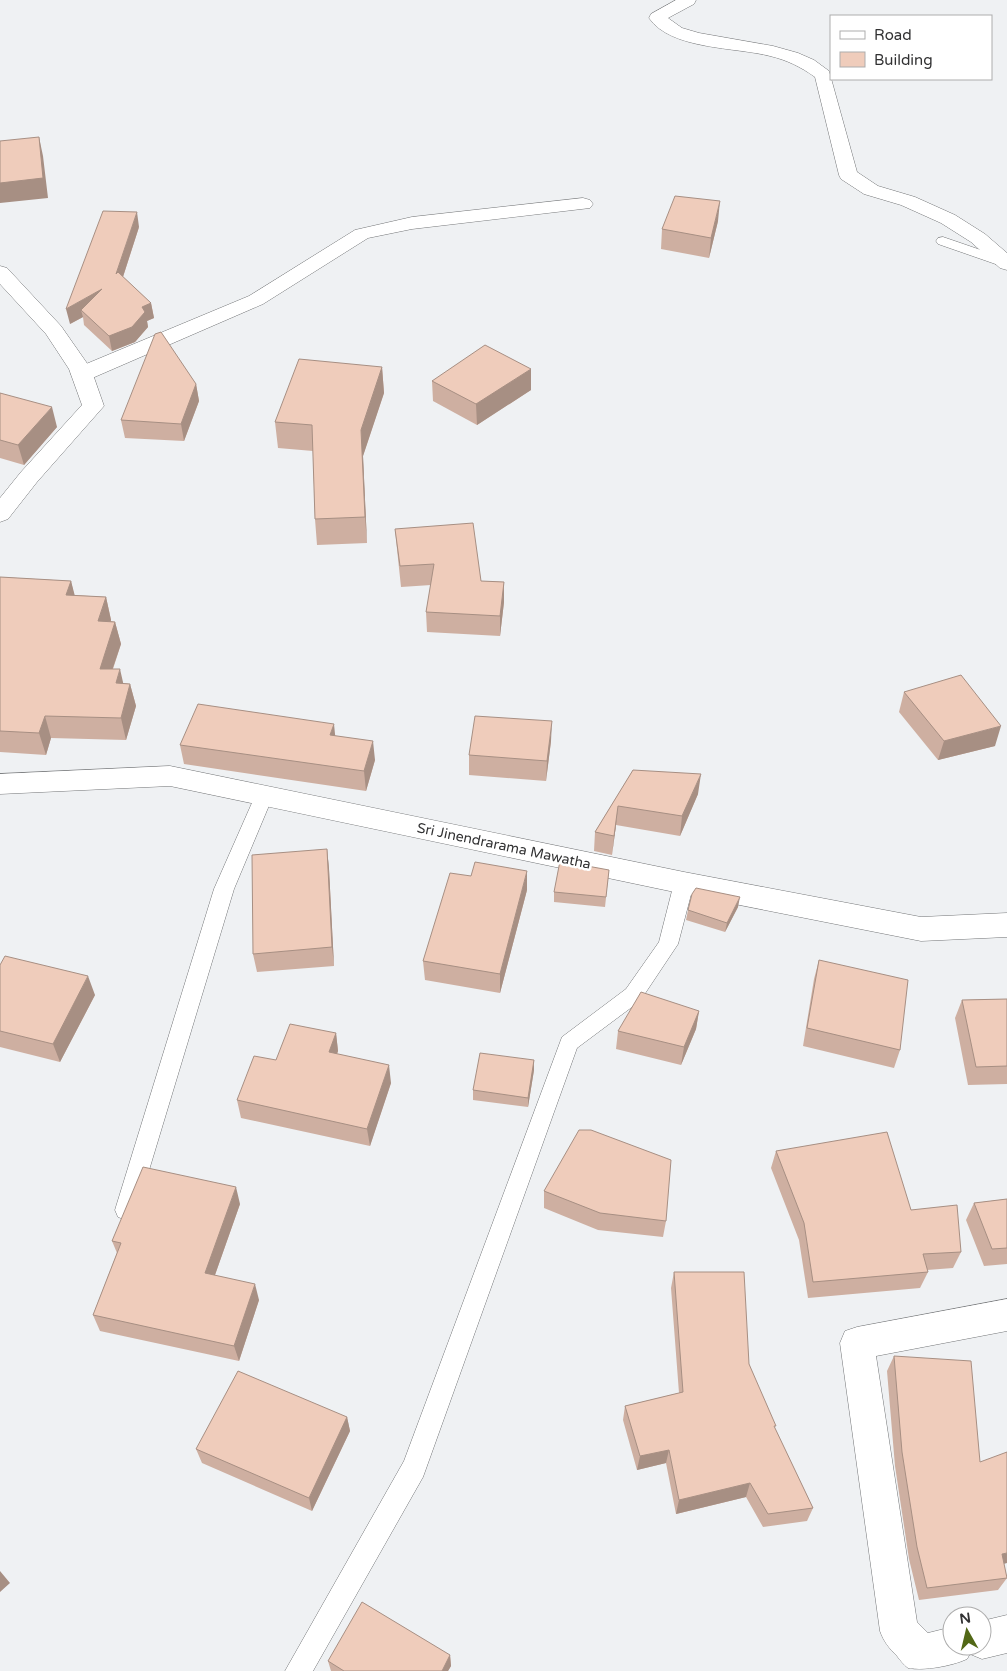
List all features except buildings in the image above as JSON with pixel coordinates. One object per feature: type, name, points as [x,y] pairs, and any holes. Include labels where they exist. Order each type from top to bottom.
[{"type":"street","points":[[688,0],[657,18],[678,33],[786,54],[813,66],[823,75],[848,175],[871,190],[908,201],[948,219],[978,238],[1007,264]]},
{"type":"street","points":[[82,374],[256,300],[362,234],[412,223],[583,204]]},
{"type":"street","points":[[0,272],[54,330],[82,374],[93,406],[29,477],[0,514]]},
{"type":"street","name":"Sri Jinendrarama Mawatha","points":[[0,784],[170,776],[684,883],[921,929],[1007,925]]},
{"type":"street","points":[[942,1649],[920,1654],[899,1632],[856,1343],[1007,1315]]},
{"type":"street","points":[[992,1638],[1007,1634]]},
{"type":"lane","points":[[943,242],[1007,264]]},
{"type":"lane","points":[[126,1210],[224,889],[264,796]]},
{"type":"lane","points":[[298,1671],[414,1468],[570,1043],[634,995],[668,944],[684,883]]}]
